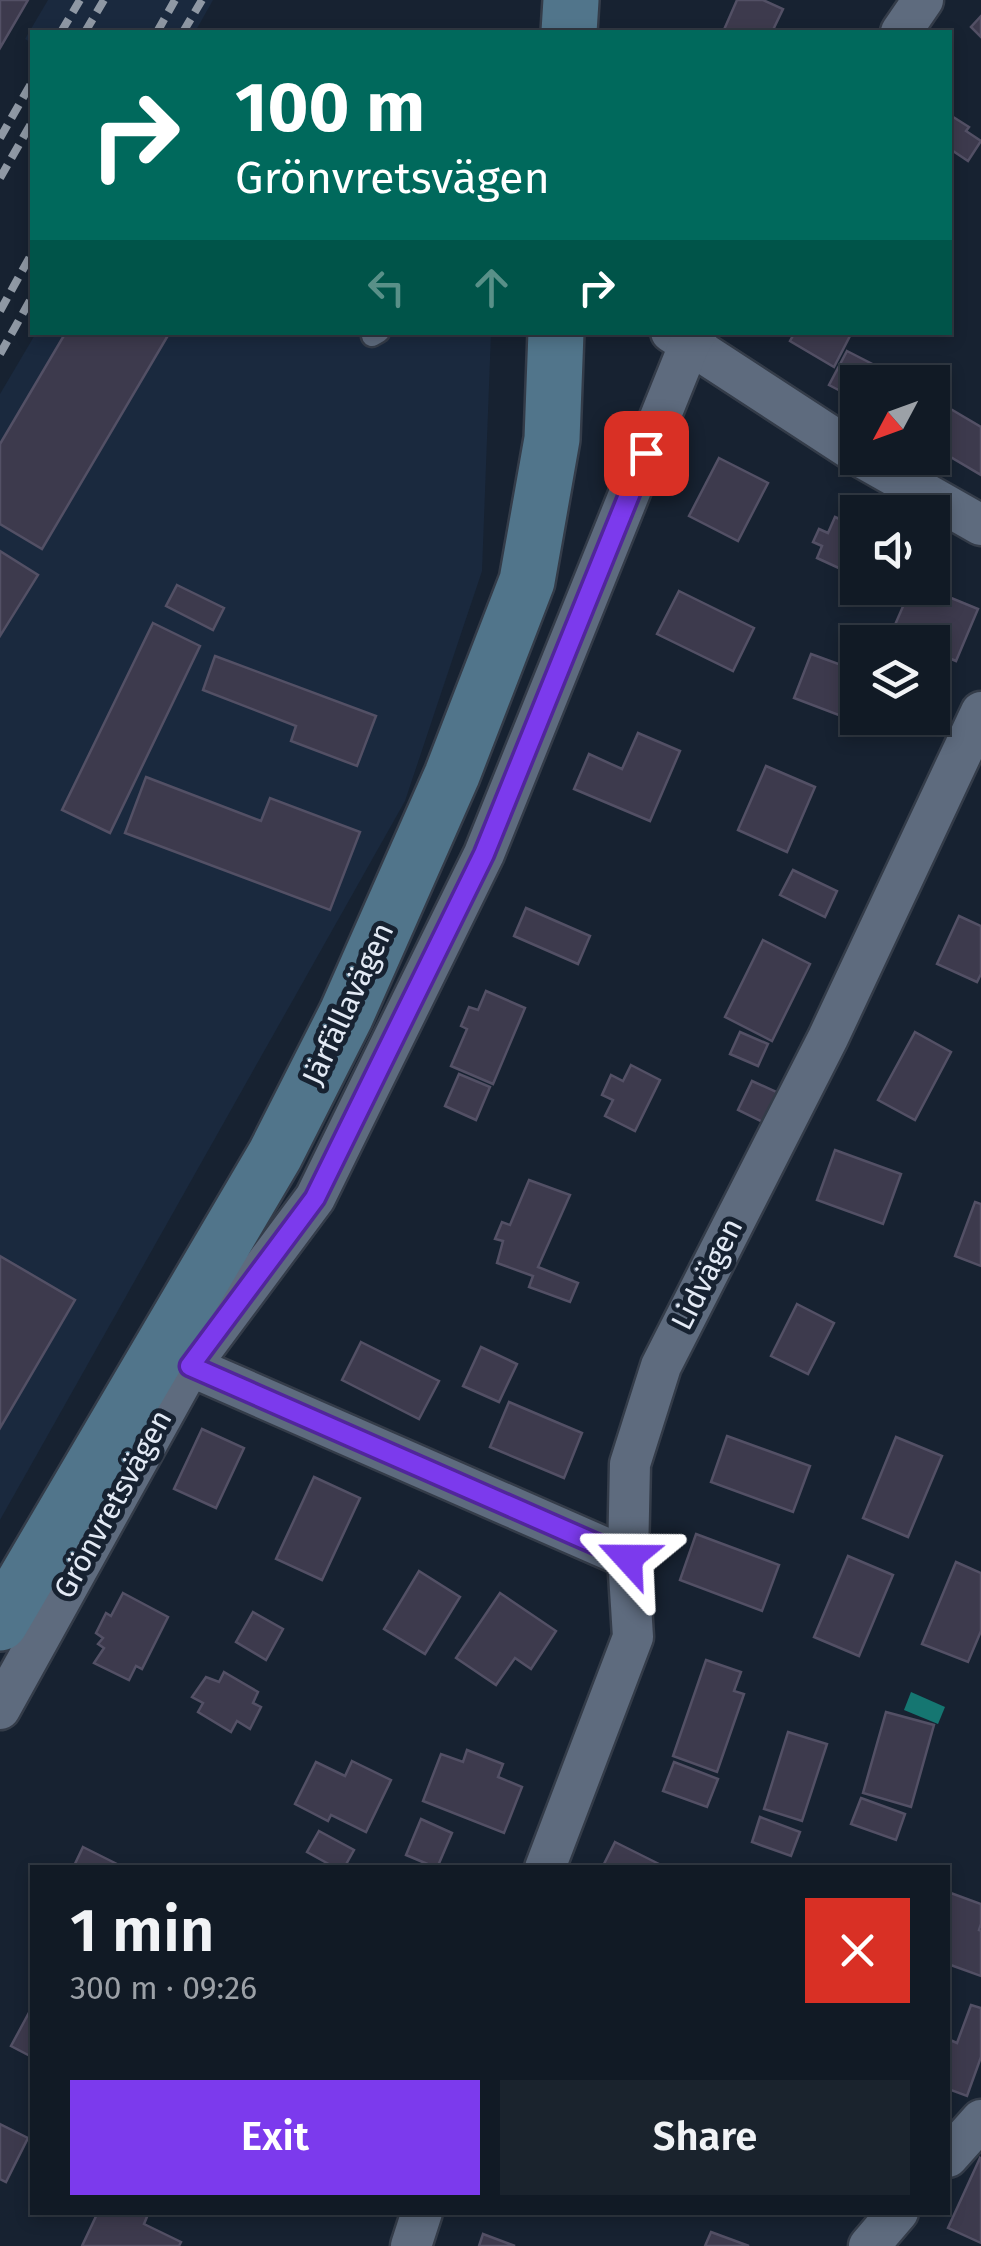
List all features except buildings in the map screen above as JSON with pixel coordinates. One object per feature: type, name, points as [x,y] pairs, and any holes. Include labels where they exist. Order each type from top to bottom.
[{"type":"street","points":[[569,30],[571,0]]},
{"type":"street","points":[[902,30],[924,0]]},
{"type":"street","name":"Järfällavägen","points":[[0,1623],[275,1155],[346,1015],[452,775],[526,582],[552,439],[556,335]]},
{"type":"street","points":[[686,336],[840,442]]},
{"type":"street","name":"Grönvretsvägen","points":[[0,1709],[190,1366],[315,1198],[491,836],[686,336]]},
{"type":"street","points":[[894,475],[981,524]]},
{"type":"street","name":"Lidvägen","points":[[546,1865],[633,1638],[628,1558],[630,1464],[661,1366],[828,1038],[981,712]]},
{"type":"street","points":[[190,1366],[628,1558]]},
{"type":"street","points":[[950,2155],[981,2120]]},
{"type":"street","points":[[411,2246],[421,2215]]},
{"type":"street","points":[[869,2246],[895,2215]]},
{"type":"shaded area","points":[[48,0],[213,0],[196,30],[30,30]]},
{"type":"shaded area","points":[[35,335],[491,335],[482,571],[405,801],[0,1520],[0,394]]},
{"type":"shaded area","points":[[911,1692],[945,1707],[938,1724],[904,1710]]},
{"type":"railway","points":[[62,30],[80,0]]},
{"type":"railway","points":[[86,30],[104,0]]},
{"type":"railway","points":[[158,30],[175,0]]},
{"type":"railway","points":[[184,30],[202,0]]},
{"type":"railway","points":[[0,138],[30,86]]},
{"type":"railway","points":[[0,178],[30,126]]},
{"type":"railway","points":[[0,311],[30,257]]},
{"type":"railway","points":[[0,354],[30,301]]},
{"type":"route","points":[[628,1558],[190,1366],[315,1198],[484,854],[646,453]]}]
